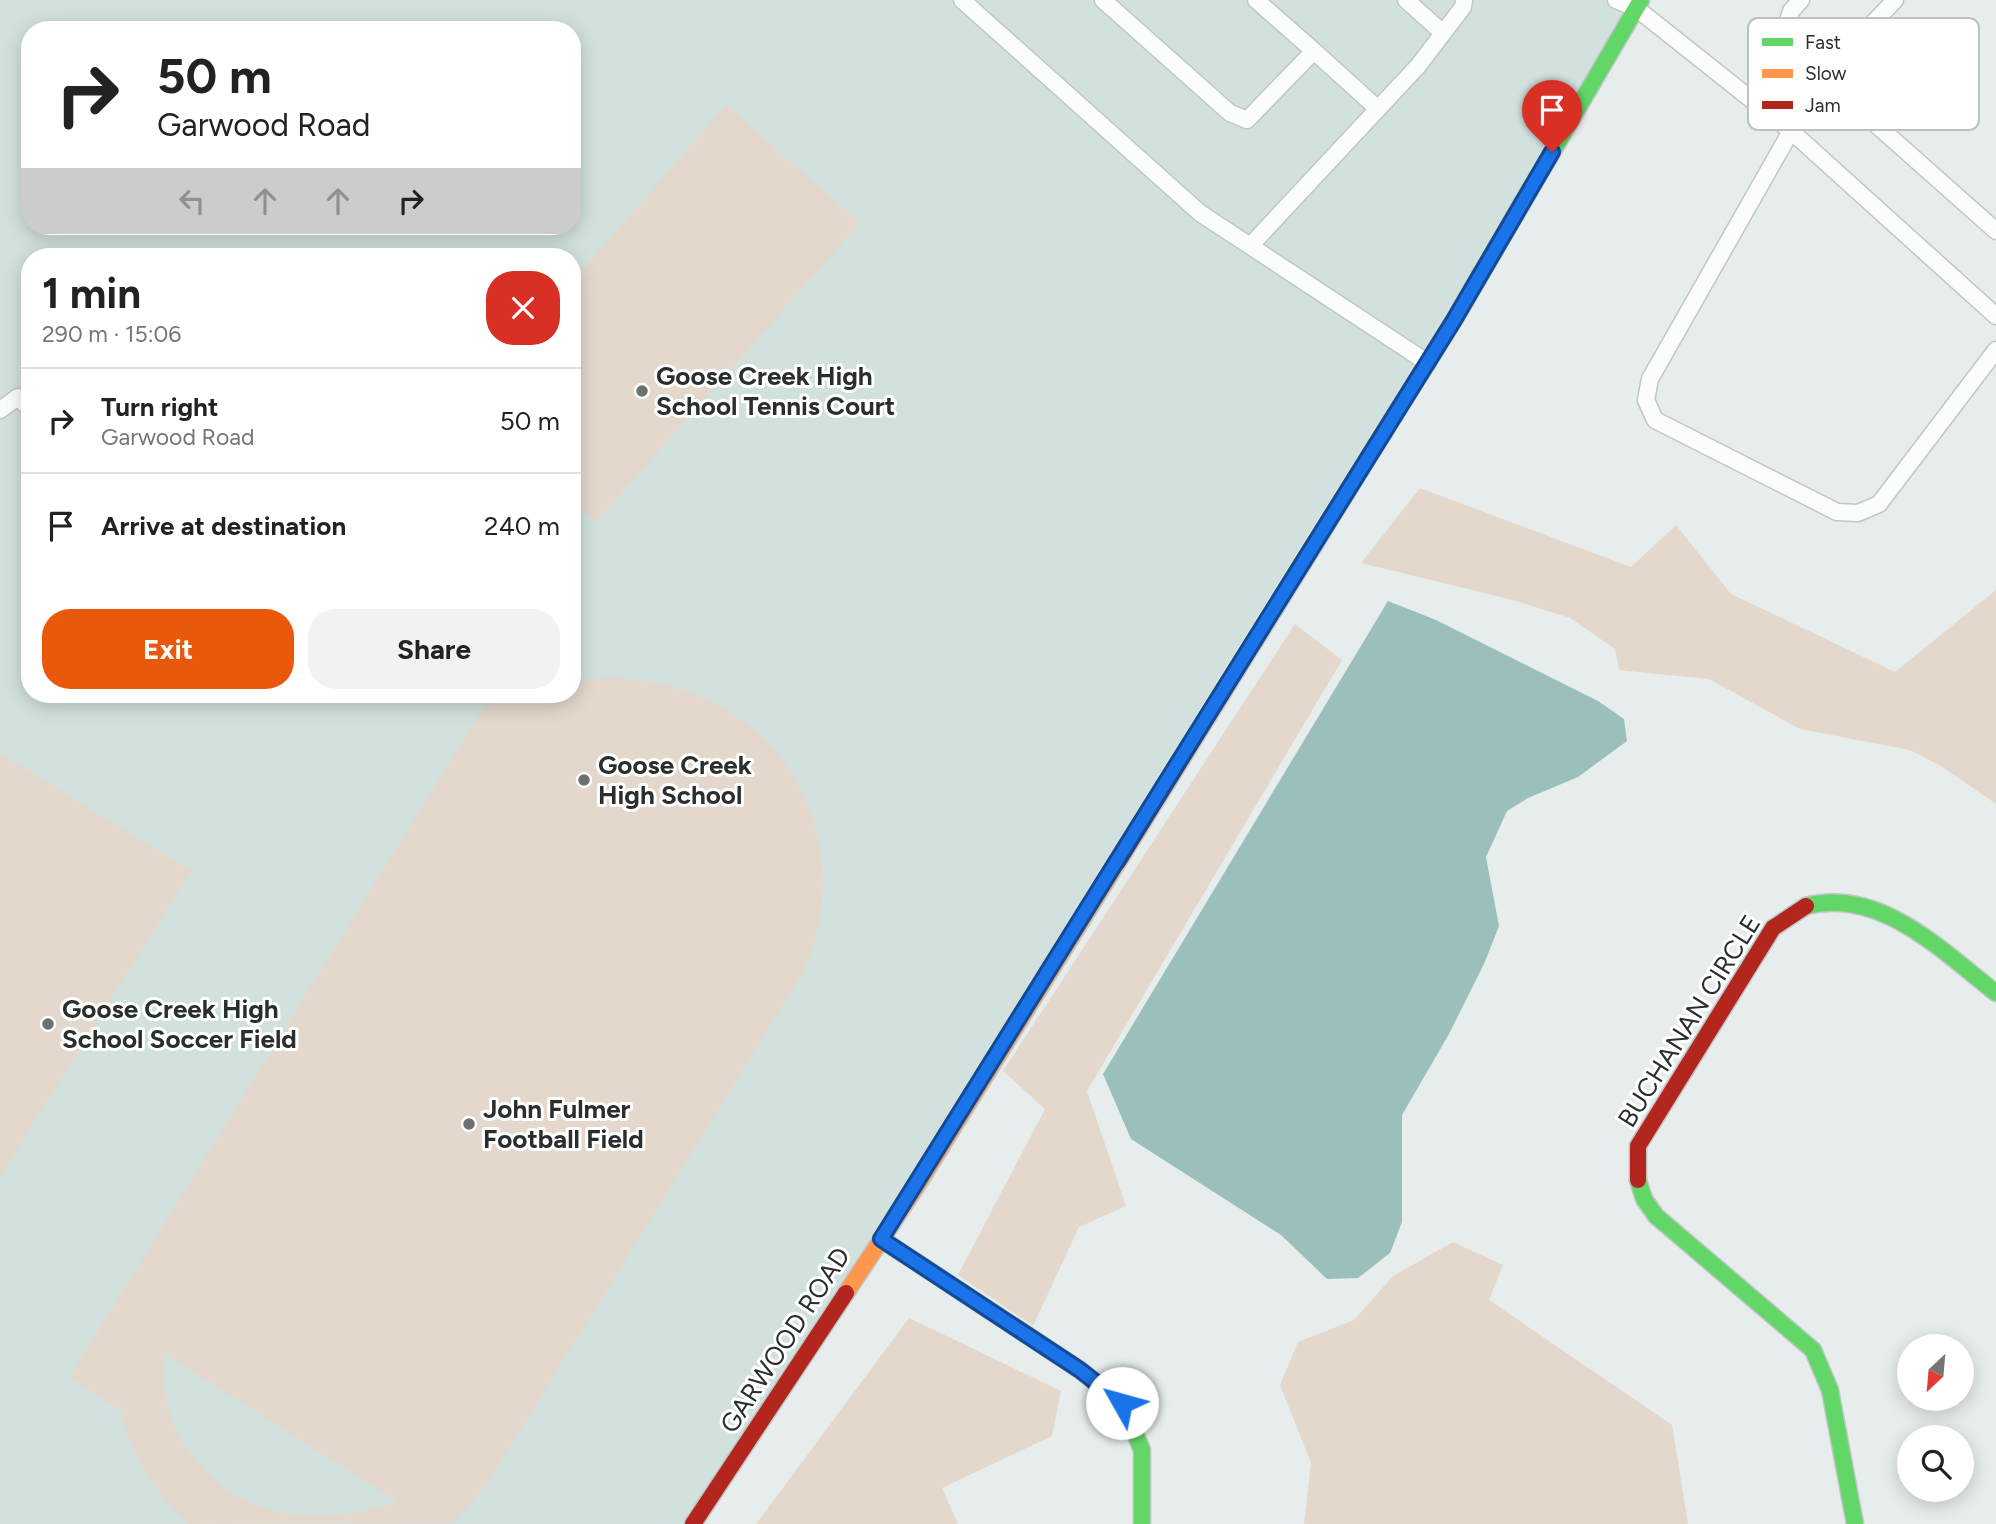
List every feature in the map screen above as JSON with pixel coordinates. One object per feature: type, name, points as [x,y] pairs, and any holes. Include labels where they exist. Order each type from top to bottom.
[{"type":"street","name":"GARWOOD ROAD","points":[[693,1524],[881,1239],[1428,363],[1638,4]]},
{"type":"street","name":"BUCHANAN CIRCLE","points":[[1854,1524],[1830,1390],[1813,1350],[1649,1208],[1637,1184],[1639,1146],[1773,928],[1790,911],[1808,902],[1846,900],[1879,910],[1996,993]]},
{"type":"street","points":[[881,1239],[1080,1370],[1122,1403],[1142,1450],[1142,1524]]},
{"type":"lane","points":[[962,0],[1200,213],[1428,363]]},
{"type":"lane","points":[[1103,0],[1230,113],[1247,120],[1314,51]]},
{"type":"lane","points":[[1256,0],[1378,109]]},
{"type":"lane","points":[[1406,0],[1443,33]]},
{"type":"lane","points":[[1250,246],[1418,66],[1463,7],[1464,0]]},
{"type":"lane","points":[[1616,0],[1638,4],[1748,95]]},
{"type":"lane","points":[[1789,18],[1791,11],[1801,0]]},
{"type":"lane","points":[[1878,18],[1895,0]]},
{"type":"lane","points":[[1882,130],[1996,231]]},
{"type":"lane","points":[[1996,316],[1791,131],[1650,379],[1646,400],[1655,420],[1837,512],[1858,513],[1879,504],[1996,350]]},
{"type":"lane","points":[[0,410],[18,397],[21,400]]},
{"type":"shaded area","name":"Goose Creek High School","points":[[0,0],[1641,0],[693,1524],[0,1524]]},
{"type":"shaded area","name":"Goose Creek High School Tennis Court","points":[[726,105],[860,223],[596,522],[581,509],[581,272]]},
{"type":"shaded area","points":[[1420,488],[1631,567],[1676,525],[1731,594],[1895,672],[1996,590],[1996,804],[1941,766],[1910,750],[1800,729],[1709,679],[1619,670],[1615,649],[1570,618],[1513,600],[1361,563]]},
{"type":"shaded area","points":[[1295,624],[1342,660],[1087,1091],[1126,1206],[1079,1227],[1033,1326],[958,1275],[1045,1109],[1003,1071]]},
{"type":"shaded area","name":"John Fulmer Football Field","points":[[609,677],[647,681],[682,690],[715,703],[744,721],[769,743],[790,770],[806,803],[818,840],[823,874],[822,908],[809,958],[802,974],[486,1486],[453,1523],[188,1524],[145,1472],[131,1444],[120,1409],[69,1378],[486,703],[581,703],[581,682]],"holes":[[[163,1353],[398,1502],[371,1509],[318,1516],[292,1514],[267,1509],[243,1499],[221,1485],[200,1466],[175,1427],[166,1399]]]},
{"type":"shaded area","name":"Goose Creek High School Soccer Field","points":[[0,753],[191,871],[0,1177]]},
{"type":"shaded area","points":[[1453,1242],[1503,1265],[1489,1300],[1672,1425],[1688,1524],[1304,1524],[1311,1463],[1280,1385],[1298,1342],[1354,1320],[1393,1276]]},
{"type":"shaded area","points":[[909,1318],[1061,1391],[1052,1436],[942,1488],[958,1524],[756,1524]]},
{"type":"water","points":[[1388,601],[1436,620],[1598,701],[1624,719],[1627,741],[1578,777],[1528,798],[1507,811],[1486,857],[1499,926],[1484,964],[1449,1034],[1402,1115],[1402,1222],[1390,1253],[1358,1278],[1327,1279],[1281,1235],[1131,1139],[1103,1074]]},
{"type":"traffic: fast","points":[[1376,445],[1454,320],[1641,0]]},
{"type":"traffic: fast","points":[[1806,906],[1833,903],[1859,906],[1884,914],[1932,942],[1996,993]]},
{"type":"traffic: fast","points":[[1638,1180],[1644,1199],[1656,1216],[1813,1350],[1830,1390],[1855,1524]]},
{"type":"traffic: fast","points":[[881,1239],[1080,1370],[1122,1403],[1142,1450],[1142,1524]]},
{"type":"traffic: slow","points":[[846,1293],[918,1184],[1118,862]]},
{"type":"traffic: jam","points":[[1118,862],[1376,445]]},
{"type":"traffic: jam","points":[[1638,1180],[1638,1146],[1773,928],[1806,906]]},
{"type":"traffic: jam","points":[[693,1524],[846,1293]]},
{"type":"place","name":"Goose Creek High School Tennis Court","points":[[642,391]]},
{"type":"place","name":"Goose Creek High School","points":[[584,780]]},
{"type":"place","name":"Goose Creek High School Soccer Field","points":[[48,1024]]},
{"type":"place","name":"John Fulmer Football Field","points":[[469,1124]]},
{"type":"route","points":[[1122,1403],[1080,1370],[881,1239],[918,1184],[1454,320],[1552,152]]}]
